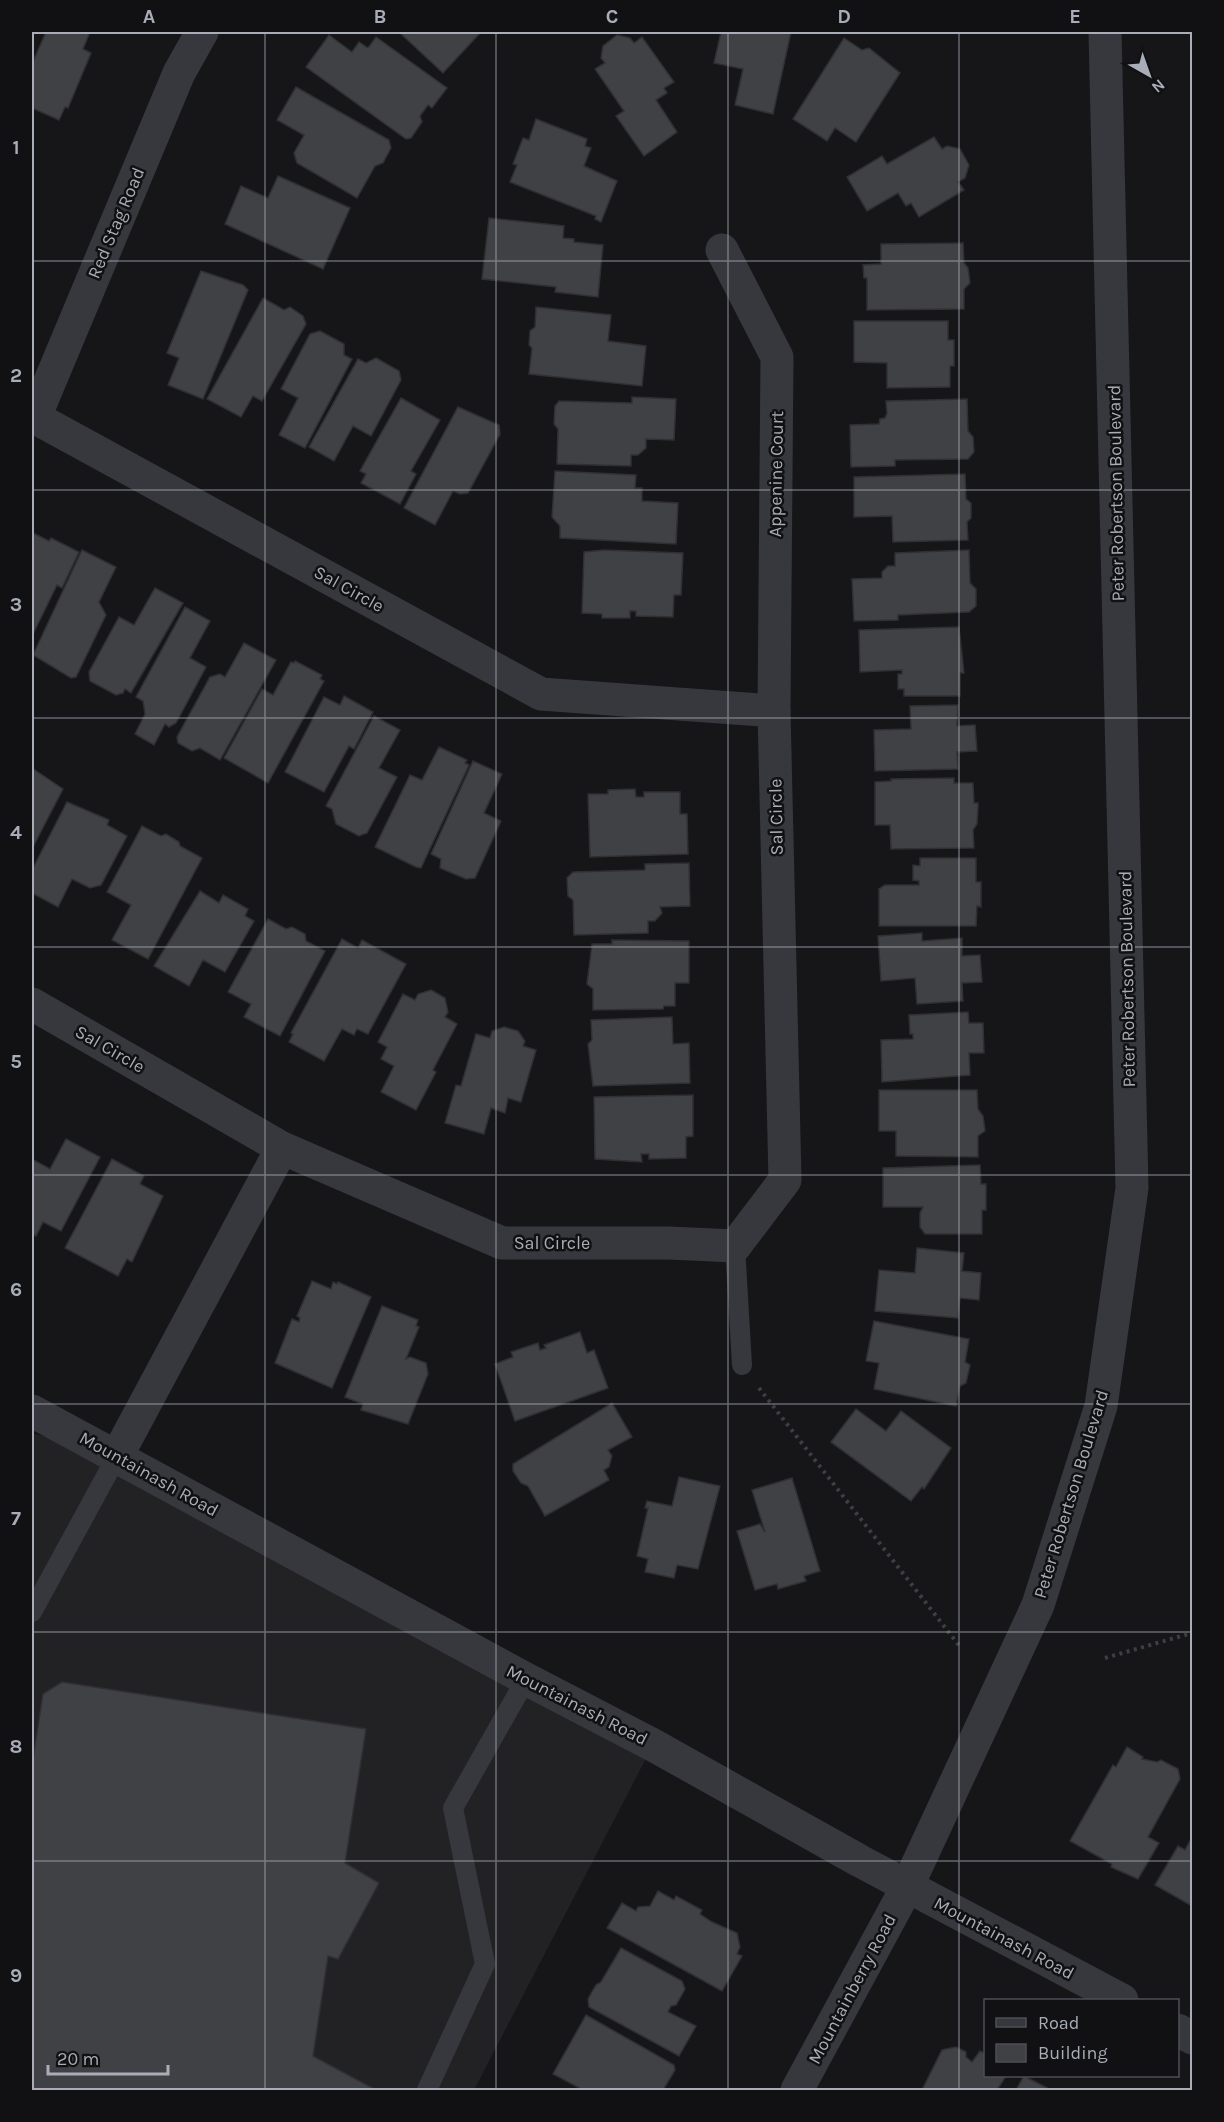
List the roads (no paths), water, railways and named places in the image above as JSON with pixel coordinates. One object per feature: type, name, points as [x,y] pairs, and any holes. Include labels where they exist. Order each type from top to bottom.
[{"type":"street","name":"Red Stag Road","points":[[33,417],[179,73],[202,32]]},
{"type":"street","name":"Peter Robertson Boulevard","points":[[907,1887],[1041,1594],[1101,1406],[1132,1188],[1105,32]]},
{"type":"street","name":"Appenine Court","points":[[722,250],[777,357],[774,711]]},
{"type":"street","name":"Sal Circle","points":[[32,1004],[282,1148],[502,1243],[669,1243],[735,1246],[785,1180],[774,711],[541,694],[33,417]]},
{"type":"street","points":[[117,1456],[282,1148]]},
{"type":"street","name":"Mountainash Road","points":[[32,1410],[526,1679],[653,1744],[907,1887],[1118,1999]]},
{"type":"street","name":"Mountainberry Road","points":[[797,2091],[907,1887]]},
{"type":"lane","points":[[735,1246],[742,1365]]},
{"type":"lane","points":[[32,1612],[117,1456]]},
{"type":"lane","points":[[427,2091],[485,1964],[453,1808],[526,1679]]}]
